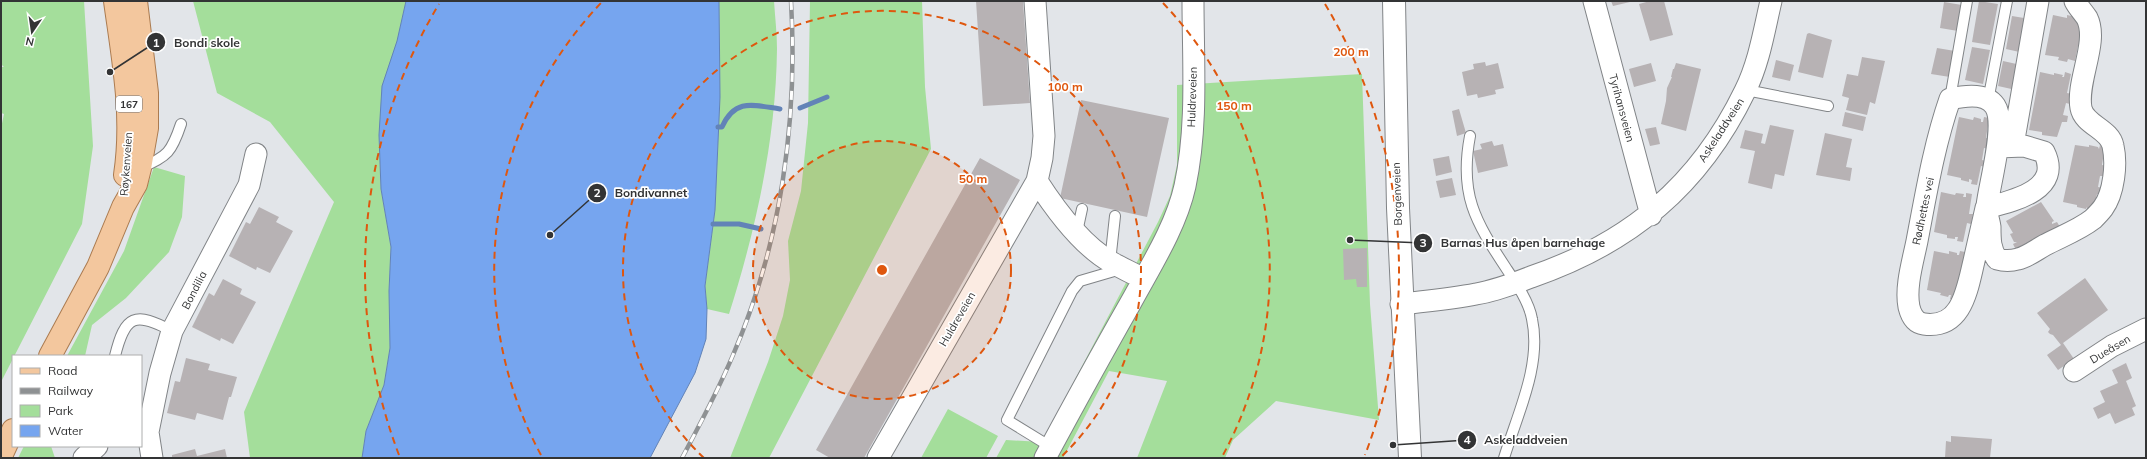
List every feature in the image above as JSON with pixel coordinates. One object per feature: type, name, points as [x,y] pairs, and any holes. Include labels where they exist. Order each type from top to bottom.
[{"type":"main road","name":"Røykenveien","points":[[115,1],[129,103],[129,150],[124,181],[123,207]]},
{"type":"main road","name":"Røykenveien","points":[[51,355],[98,267],[123,207],[136,184],[140,168],[147,128],[147,100],[136,1]]},
{"type":"main road","points":[[1,456],[12,432]]},
{"type":"street","name":"Huldreveien","points":[[878,458],[1037,181],[1042,158],[1043,117],[1035,1]]},
{"type":"street","name":"Huldreveien","points":[[1048,452],[1143,279],[1170,226],[1184,186],[1189,159],[1194,104],[1193,1]]},
{"type":"street","name":"Borgenveien","points":[[1394,1],[1401,304],[1410,458]]},
{"type":"street","name":"Tyrihansveien","points":[[1594,1],[1651,215]]},
{"type":"street","name":"Askeladdveien","points":[[1401,304],[1477,294],[1516,283],[1567,265],[1605,246],[1651,215],[1678,189],[1707,155],[1728,123],[1746,90],[1759,55],[1771,1]]},
{"type":"street","points":[[1986,208],[2012,201],[2039,189],[2048,175],[2049,162],[2044,152],[2024,146],[2005,146],[2038,1]]},
{"type":"street","name":"Rødhettes vei","points":[[1986,208],[1992,252],[1997,259],[2006,261],[2019,259],[2093,219],[2103,207],[2110,194],[2114,164],[2113,145],[2104,133],[2085,118],[2081,110],[2080,96],[2082,77],[2090,39],[2087,20],[2074,1]]},
{"type":"street","points":[[1043,117],[1058,94]]},
{"type":"street","points":[[1950,99],[1962,96],[1976,96],[1988,101]]},
{"type":"street","name":"Rødhettes vei","points":[[1950,99],[1927,190],[1909,287],[1909,306],[1912,317],[1921,323],[1933,325],[1943,323],[1955,314],[1965,299],[1986,208],[2005,146],[1996,106],[1988,101]]},
{"type":"street","name":"Bondilia","points":[[152,458],[144,432],[172,331],[249,185],[256,154]]},
{"type":"street","points":[[1037,181],[1054,207],[1090,246],[1116,265],[1143,279]]},
{"type":"street","name":"Dueåsen","points":[[2074,371],[2112,346],[2146,329]]},
{"type":"street","points":[[84,458],[96,447]]},
{"type":"lane","points":[[1950,99],[1967,1]]},
{"type":"lane","points":[[1988,101],[2007,1]]},
{"type":"lane","points":[[1746,90],[1828,106]]},
{"type":"lane","points":[[140,168],[158,161],[165,155],[174,145],[181,124]]},
{"type":"lane","points":[[1470,136],[1466,159],[1466,183],[1472,209],[1487,238],[1516,283],[1532,318],[1534,339],[1533,360],[1504,458]]},
{"type":"lane","points":[[1077,232],[1082,209]]},
{"type":"lane","points":[[1115,216],[1116,265]]},
{"type":"lane","name":"Huldreveien","points":[[1048,452],[1007,420],[1072,291],[1080,281],[1116,265]]},
{"type":"lane","points":[[115,355],[122,330],[132,321],[144,319],[156,322],[172,331]]},
{"type":"green space","points":[[1,1],[84,1],[93,146],[82,224],[15,355],[12,355],[12,361],[1,382],[1,128],[4,114],[1,113],[1,67],[4,67],[1,64]]},
{"type":"green space","points":[[193,1],[406,1],[379,135],[381,189],[391,247],[389,291],[390,348],[384,385],[366,431],[362,458],[250,458],[244,412],[334,202],[270,122],[217,93]]},
{"type":"green space","points":[[719,1],[774,1],[777,43],[773,116],[763,183],[748,249],[729,314],[707,309],[705,286],[715,210],[720,97]]},
{"type":"green space","points":[[810,1],[922,1],[925,87],[931,149],[769,458],[730,458],[768,362],[783,316],[790,280],[788,241],[801,191],[808,123]]},
{"type":"green space","points":[[1362,74],[1370,304],[1379,420],[1276,401],[1233,440],[1225,458],[1137,458],[1167,381],[1109,371],[1063,458],[996,458],[1006,440],[1042,442],[1158,222],[1170,196],[1177,165],[1177,85]]},
{"type":"green space","points":[[154,167],[185,176],[182,217],[169,252],[126,298],[92,325],[85,355],[68,355],[124,251]]},
{"type":"green space","points":[[948,409],[998,436],[986,458],[921,458]]},
{"type":"green space","points":[[24,447],[51,447],[55,458],[18,458]]},
{"type":"water","points":[[406,1],[719,1],[720,97],[715,210],[705,286],[707,309],[706,339],[695,373],[650,458],[362,458],[366,431],[384,385],[390,348],[389,291],[391,247],[381,189],[379,135],[382,86],[397,41]]},
{"type":"building","points":[[976,1],[1023,1],[1030,103],[983,106]]},
{"type":"building","points":[[1611,1],[1630,1],[1630,2],[1613,6]]},
{"type":"building","points":[[1650,1],[1664,1],[1673,35],[1650,41],[1639,4]]},
{"type":"building","points":[[1979,1],[1998,4],[1990,45],[1972,42]]},
{"type":"building","points":[[1944,2],[1962,5],[1958,31],[1940,28]]},
{"type":"building","points":[[2053,15],[2067,18],[2067,15],[2076,17],[2075,20],[2077,20],[2078,15],[2083,47],[2078,46],[2075,61],[2068,59],[2067,62],[2058,60],[2059,57],[2045,55]]},
{"type":"building","points":[[2012,16],[2030,19],[2024,53],[2006,49]]},
{"type":"building","points":[[1809,33],[1832,40],[1823,78],[1798,72],[1807,34]]},
{"type":"building","points":[[1972,47],[1990,50],[1983,84],[1965,80]]},
{"type":"building","points":[[1937,48],[1955,51],[1950,77],[1931,74]]},
{"type":"building","points":[[1862,57],[1885,61],[1875,104],[1870,102],[1867,115],[1846,110],[1849,98],[1842,96],[1847,74],[1858,76]]},
{"type":"building","points":[[1776,60],[1794,65],[1790,81],[1772,77]]},
{"type":"building","points":[[2003,61],[2021,65],[2016,90],[1998,86]]},
{"type":"building","points":[[1485,62],[1486,66],[1498,63],[1504,88],[1495,90],[1496,94],[1478,98],[1477,94],[1467,96],[1462,72],[1474,69],[1473,64]]},
{"type":"building","points":[[1651,63],[1656,81],[1634,87],[1629,69]]},
{"type":"building","points":[[1676,63],[1701,69],[1686,131],[1661,124],[1667,88]]},
{"type":"building","points":[[2040,72],[2063,75],[2062,77],[2064,77],[2065,72],[2071,74],[2067,93],[2072,94],[2070,104],[2066,103],[2063,115],[2068,116],[2067,122],[2062,122],[2057,137],[2042,135],[2042,132],[2029,130]]},
{"type":"building","points":[[1081,100],[1169,118],[1147,217],[1060,198]]},
{"type":"building","points":[[1459,109],[1466,133],[1457,136],[1452,111]]},
{"type":"building","points":[[1845,112],[1866,117],[1863,131],[1842,126]]},
{"type":"building","points":[[1959,117],[1973,120],[1974,117],[1981,119],[1981,122],[1983,122],[1984,117],[1989,118],[1986,138],[1991,139],[1989,149],[1984,148],[1982,160],[1986,161],[1985,167],[1981,166],[1977,185],[1971,184],[1972,180],[1969,179],[1969,182],[1961,180],[1961,178],[1947,175]]},
{"type":"building","points":[[1770,125],[1794,130],[1784,176],[1775,174],[1772,189],[1748,183],[1755,151],[1740,148],[1745,130],[1763,134],[1761,143],[1765,144]]},
{"type":"building","points":[[1656,127],[1660,144],[1650,146],[1645,129]]},
{"type":"building","points":[[1825,133],[1852,139],[1846,167],[1852,168],[1850,181],[1816,175]]},
{"type":"building","points":[[1492,141],[1494,146],[1503,144],[1508,166],[1478,173],[1473,151],[1482,149],[1480,144]]},
{"type":"building","points":[[2075,145],[2089,147],[2089,145],[2098,147],[2099,149],[2100,145],[2105,146],[2102,165],[2107,166],[2105,176],[2100,176],[2098,187],[2103,188],[2101,195],[2097,194],[2094,208],[2087,212],[2087,207],[2086,209],[2077,207],[2077,205],[2063,202]]},
{"type":"building","points":[[1449,156],[1452,172],[1436,176],[1433,159]]},
{"type":"building","points":[[980,158],[1020,180],[864,458],[830,458],[816,450]]},
{"type":"building","points":[[1452,178],[1456,195],[1440,198],[1436,181]]},
{"type":"building","points":[[1941,192],[1955,195],[1956,193],[1964,194],[1963,197],[1966,197],[1966,193],[1972,194],[1969,214],[1973,214],[1971,224],[1967,223],[1963,242],[1957,241],[1958,237],[1955,237],[1955,239],[1947,238],[1947,235],[1934,232]]},
{"type":"building","points":[[2041,202],[2054,221],[2052,224],[2057,222],[2060,227],[2016,250],[2013,244],[2017,242],[2014,242],[2010,234],[2013,233],[2006,221]]},
{"type":"building","points":[[259,207],[279,217],[276,222],[293,231],[270,273],[257,267],[256,270],[229,256],[246,222],[250,224]]},
{"type":"building","points":[[1367,248],[1367,287],[1357,287],[1356,279],[1344,280],[1343,249]]},
{"type":"building","points":[[1934,251],[1949,254],[1949,251],[1957,253],[1957,255],[1959,255],[1960,251],[1965,252],[1956,300],[1950,299],[1951,295],[1948,297],[1940,295],[1941,293],[1927,290]]},
{"type":"building","points":[[2085,278],[2108,310],[2063,343],[2074,359],[2058,370],[2047,355],[2061,345],[2053,335],[2048,332],[2050,329],[2037,313]]},
{"type":"building","points":[[223,279],[242,289],[240,294],[256,302],[233,344],[221,338],[220,341],[192,327],[209,293],[214,296]]},
{"type":"building","points":[[186,358],[210,364],[208,370],[237,377],[231,397],[229,397],[223,420],[197,413],[195,420],[167,413],[175,381],[180,382]]},
{"type":"building","points":[[2126,363],[2132,378],[2126,381],[2136,406],[2132,408],[2135,415],[2115,424],[2110,413],[2098,419],[2093,408],[2105,402],[2100,391],[2118,383],[2112,370]]},
{"type":"building","points":[[1951,436],[1992,439],[1990,458],[1945,458],[1946,441],[1951,442]]},
{"type":"building","points":[[195,449],[197,456],[225,449],[227,458],[172,458],[172,455]]},
{"type":"waterway","points":[[800,108],[827,97]]},
{"type":"waterway","points":[[718,127],[722,127],[733,111],[739,108],[753,105],[780,109]]},
{"type":"waterway","points":[[713,224],[739,224],[761,229]]},
{"type":"railway","points":[[682,458],[715,394],[750,313],[774,226],[783,181],[792,91],[791,1]]},
{"type":"place","name":"Bondi skole","points":[[110,72]]},
{"type":"place","name":"Bondivannet","points":[[550,235]]},
{"type":"place","name":"Barnas Hus åpen barnehage","points":[[1350,240]]},
{"type":"place","name":"Askeladdveien","points":[[1393,445]]}]
